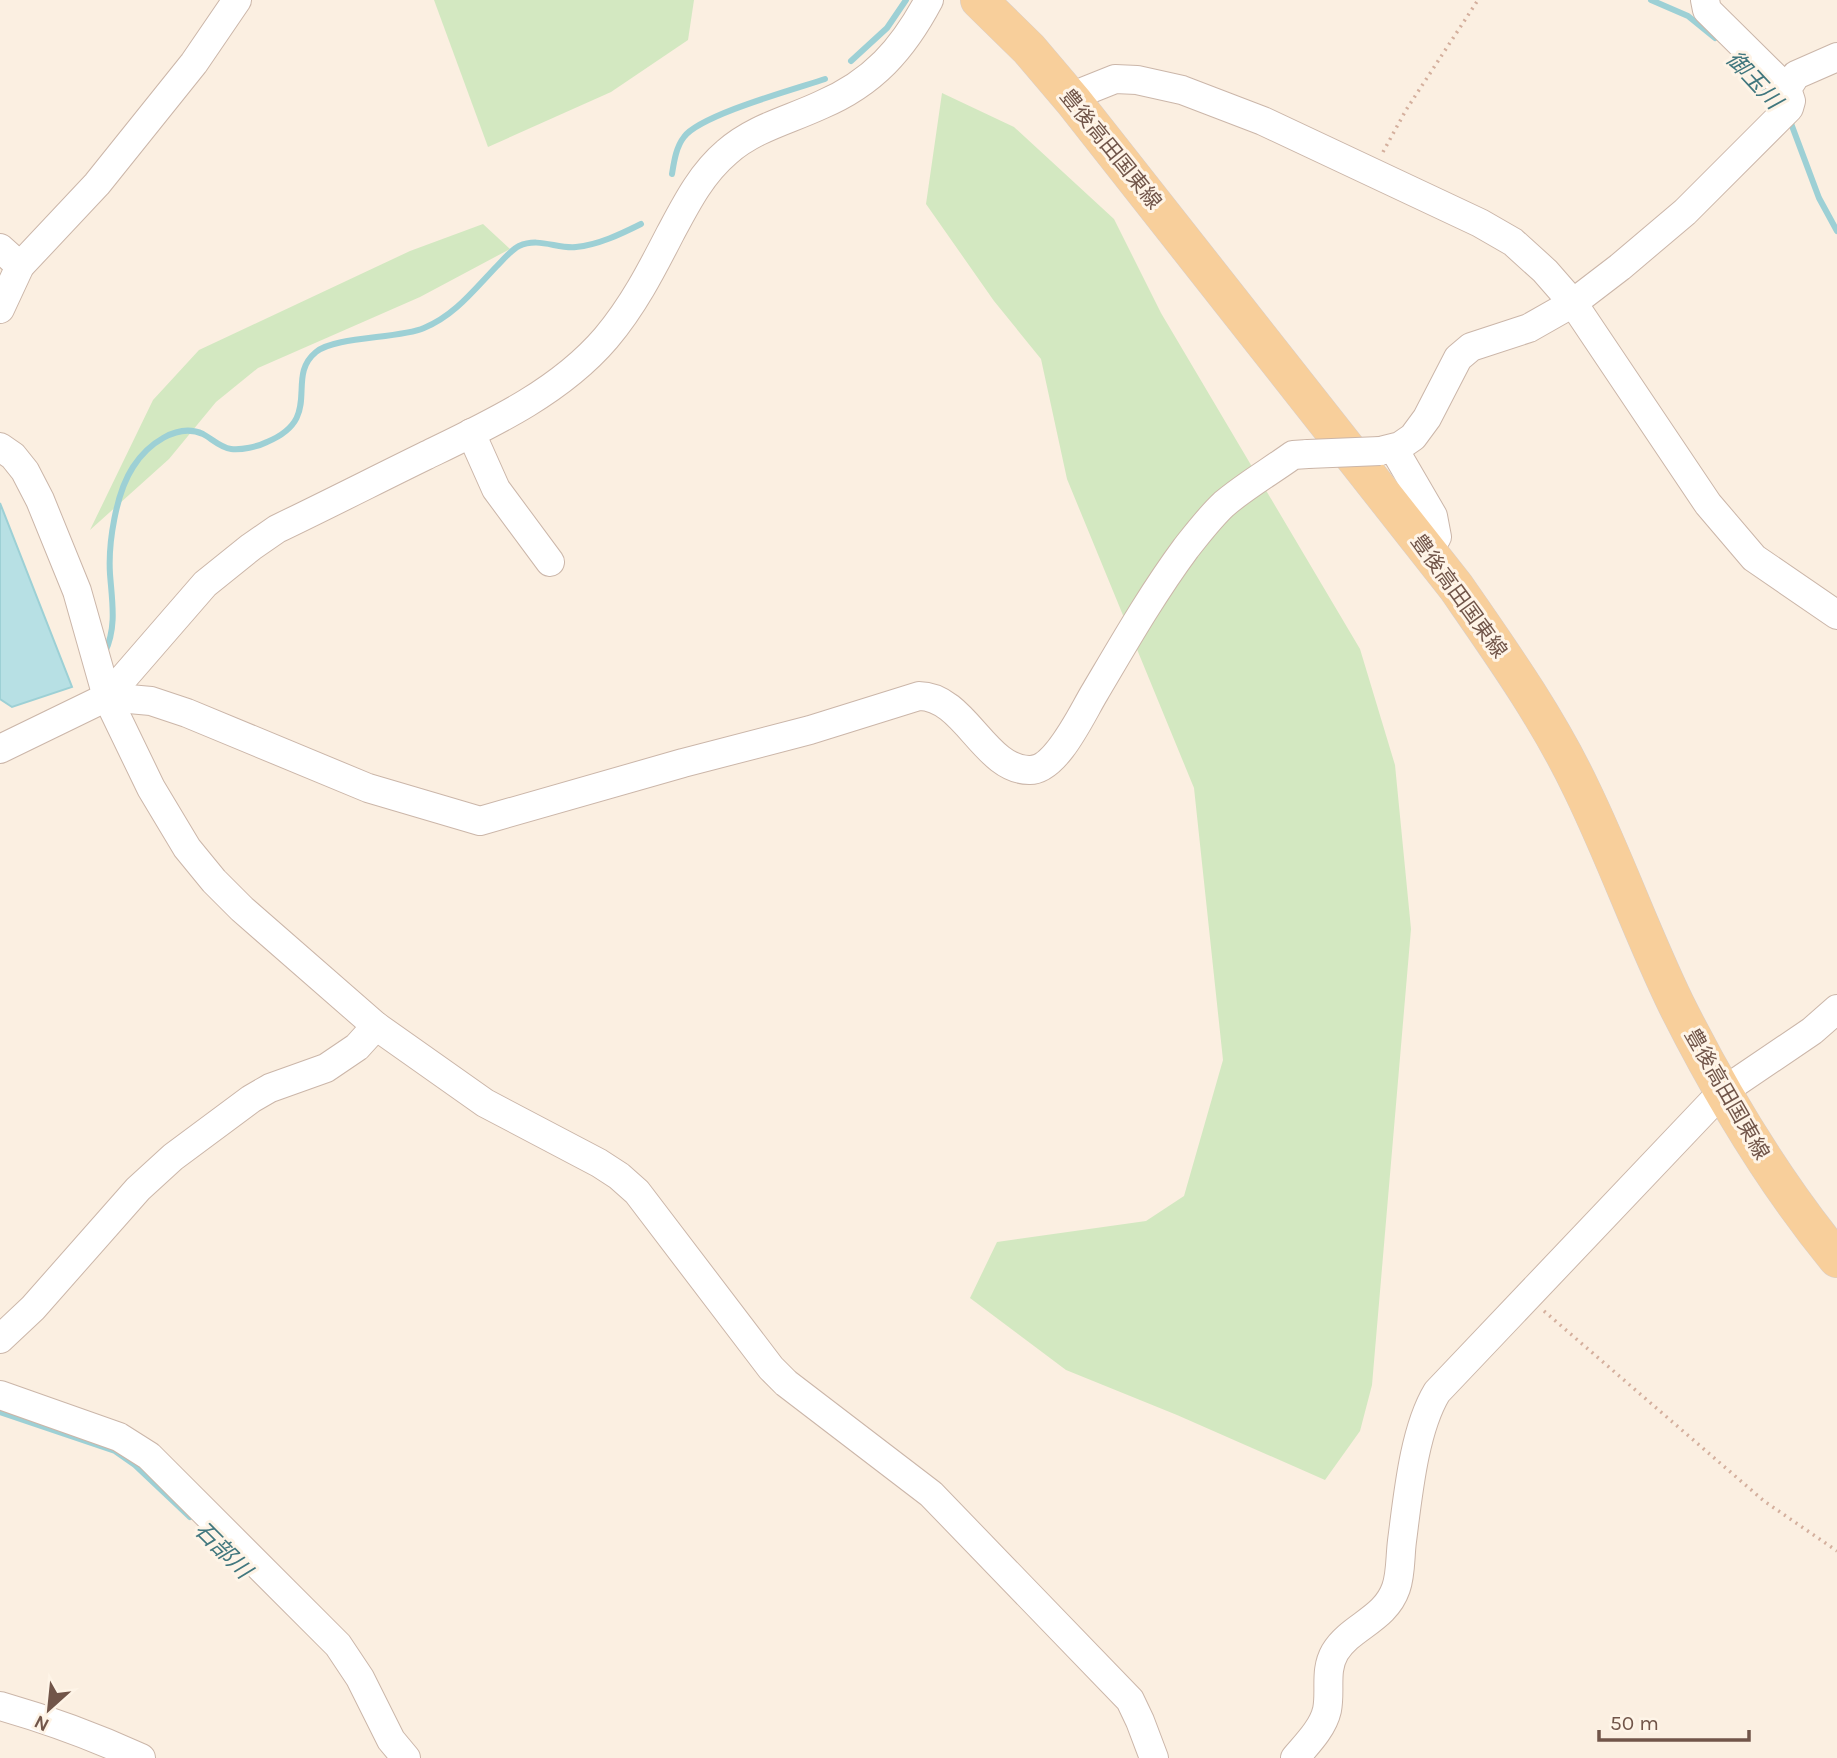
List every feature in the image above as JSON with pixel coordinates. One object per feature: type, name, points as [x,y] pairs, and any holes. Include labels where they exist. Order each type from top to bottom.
[{"type":"main road","name":"豊後高田国東線","points":[[979,0],[1030,49],[1073,102],[1427,552],[1495,643],[1581,787],[1675,1001],[1722,1092],[1810,1226],[1837,1259]]},
{"type":"street","points":[[0,309],[10,257],[105,174],[194,64],[237,0]]},
{"type":"street","points":[[0,749],[107,697],[205,584],[278,529],[529,402],[579,364],[623,318],[682,211],[711,166],[752,134],[822,105],[869,78],[888,62],[904,42],[929,0]]},
{"type":"street","points":[[1705,0],[1707,10],[1786,104]]},
{"type":"street","points":[[107,697],[151,701],[368,788],[480,821],[810,730],[919,696],[928,696],[944,703],[1002,760],[1022,770],[1032,771],[1043,767],[1063,746],[1142,613],[1202,528],[1224,504],[1293,455],[1387,450],[1407,442],[1419,429],[1458,358],[1471,347],[1528,328],[1573,303],[1666,229],[1786,104],[1796,75],[1837,57]]},
{"type":"street","points":[[1073,102],[1093,87],[1115,79],[1137,80],[1182,90],[1263,121],[1480,223],[1513,242],[1545,271],[1573,303],[1708,503],[1754,558],[1837,615]]},
{"type":"street","points":[[471,433],[496,489],[550,562]]},
{"type":"street","points":[[0,447],[13,456],[25,471],[40,500],[77,591],[107,697],[151,788],[187,848],[214,881],[242,909],[376,1026],[464,1090],[619,1175],[637,1192],[771,1368],[786,1383],[931,1494],[1130,1700],[1153,1758]]},
{"type":"street","points":[[1387,450],[1433,516],[1437,537],[1427,552]]},
{"type":"street","points":[[1295,1758],[1315,1734],[1327,1710],[1328,1671],[1333,1655],[1343,1642],[1378,1616],[1389,1604],[1397,1586],[1421,1425],[1437,1392],[1722,1092],[1812,1031],[1837,1009]]},
{"type":"street","points":[[0,1339],[33,1308],[138,1189],[173,1157],[251,1099],[270,1088],[326,1068],[357,1047],[376,1026]]},
{"type":"street","points":[[0,1395],[119,1437],[149,1456],[338,1645],[360,1678],[391,1740],[406,1758]]},
{"type":"street","points":[[0,1706],[39,1717],[141,1758]]},
{"type":"path","points":[[1372,172],[1406,110],[1478,0]]},
{"type":"path","points":[[1528,1298],[1764,1501],[1837,1551]]},
{"type":"green space","points":[[434,0],[694,0],[688,40],[611,92],[488,147]]},
{"type":"green space","points":[[942,93],[1014,127],[1114,219],[1161,313],[1360,649],[1395,765],[1411,929],[1372,1385],[1360,1431],[1325,1480],[1066,1370],[970,1298],[997,1242],[1146,1221],[1184,1196],[1223,1060],[1194,788],[1067,479],[1041,359],[994,301],[926,204]]},
{"type":"green space","points":[[483,224],[510,249],[420,297],[258,368],[216,402],[169,459],[90,530],[153,400],[199,350],[410,251]]},
{"type":"water","points":[[0,503],[72,687],[12,707],[0,699]]},
{"type":"waterway","points":[[851,61],[887,28],[906,0]]},
{"type":"waterway","name":"御玉川","points":[[1651,0],[1688,16],[1715,38]]},
{"type":"waterway","name":"御玉川","points":[[1736,58],[1780,106]]},
{"type":"waterway","points":[[672,174],[679,145],[693,129],[749,104],[825,79]]},
{"type":"waterway","name":"御玉川","points":[[1789,118],[1819,198],[1837,231]]},
{"type":"waterway","points":[[105,652],[112,623],[110,562],[118,504],[133,467],[154,444],[173,433],[183,431],[203,434],[231,449],[249,448],[267,442],[284,432],[295,421],[300,410],[303,374],[307,362],[316,352],[337,343],[413,332],[435,323],[463,302],[507,255],[519,246],[534,243],[584,246],[641,224]]},
{"type":"waterway","name":"石部川","points":[[0,1412],[115,1451],[135,1465],[190,1517]]}]
